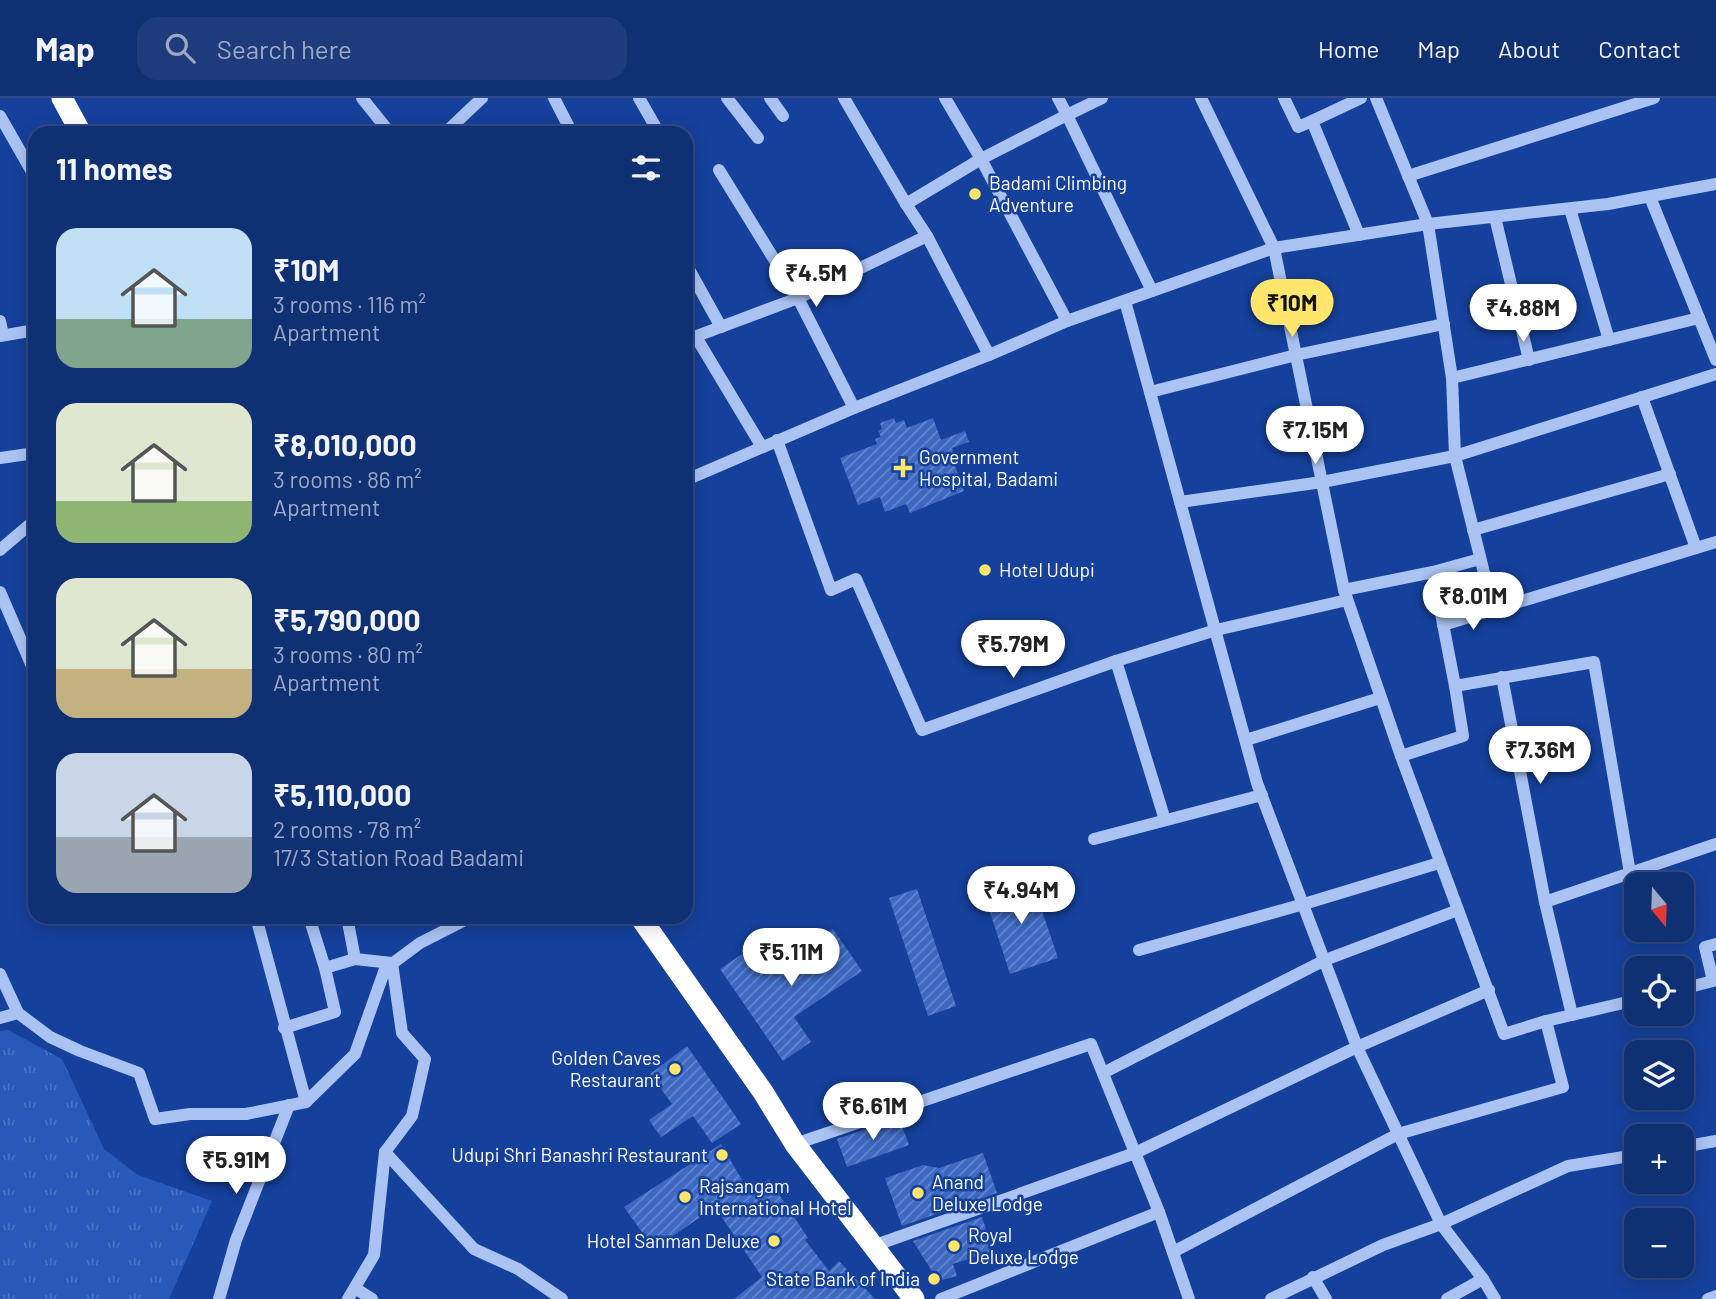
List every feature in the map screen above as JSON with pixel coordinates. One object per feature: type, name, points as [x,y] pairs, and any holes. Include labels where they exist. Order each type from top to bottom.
[{"type":"highway","points":[[62,98],[77,126]]},
{"type":"highway","points":[[645,924],[763,1092],[796,1144],[914,1299]]},
{"type":"street","points":[[362,98],[384,126]]},
{"type":"street","points":[[452,126],[482,98]]},
{"type":"street","points":[[554,98],[568,126]]},
{"type":"street","points":[[639,98],[655,126]]},
{"type":"street","points":[[727,98],[758,138]]},
{"type":"street","points":[[770,98],[783,116]]},
{"type":"street","points":[[844,98],[927,236],[989,355]]},
{"type":"street","points":[[945,98],[981,159],[1067,321]]},
{"type":"street","points":[[1058,98],[1152,291]]},
{"type":"street","points":[[906,204],[981,159],[1102,98]]},
{"type":"street","points":[[1201,98],[1274,248],[1346,595],[1439,863],[1504,1034],[1624,1003]]},
{"type":"street","points":[[1284,98],[1298,127],[1361,98]]},
{"type":"street","points":[[1376,98],[1428,224],[1452,378],[1455,456],[1493,609]]},
{"type":"street","points":[[1408,176],[1654,98]]},
{"type":"street","points":[[0,116],[28,165]]},
{"type":"street","points":[[1312,121],[1359,235]]},
{"type":"street","points":[[719,170],[798,298],[854,408]]},
{"type":"street","points":[[693,477],[1067,321],[1274,248],[1428,224],[1570,209],[1716,184]]},
{"type":"street","points":[[1650,197],[1716,360]]},
{"type":"street","points":[[1570,209],[1609,340]]},
{"type":"street","points":[[1495,217],[1529,360]]},
{"type":"street","points":[[693,337],[798,298],[927,236]]},
{"type":"street","points":[[693,277],[721,327]]},
{"type":"street","points":[[1125,301],[1262,795],[1357,1047],[1441,1224],[1495,1299]]},
{"type":"street","points":[[1452,378],[1699,318]]},
{"type":"street","points":[[0,321],[2,336],[28,331]]},
{"type":"street","points":[[1150,392],[1296,355],[1444,324]]},
{"type":"street","points":[[693,341],[762,447]]},
{"type":"street","points":[[1180,502],[1322,482],[1455,456],[1716,374]]},
{"type":"street","points":[[1642,397],[1696,548]]},
{"type":"street","points":[[777,440],[831,590],[856,579],[922,730],[1116,661],[1216,630],[1480,559]]},
{"type":"street","points":[[0,458],[28,454]]},
{"type":"street","points":[[1474,530],[1670,474]]},
{"type":"street","points":[[0,550],[28,526]]},
{"type":"street","points":[[1443,625],[1716,542]]},
{"type":"street","points":[[1401,756],[1462,736],[1433,572]]},
{"type":"street","points":[[0,592],[6,621],[28,660]]},
{"type":"street","points":[[1116,661],[1165,820]]},
{"type":"street","points":[[1455,686],[1594,662],[1630,872]]},
{"type":"street","points":[[1502,677],[1545,902],[1572,1015]]},
{"type":"street","points":[[1246,740],[1380,698]]},
{"type":"street","points":[[1094,839],[1262,795]]},
{"type":"street","points":[[1633,872],[1716,844]]},
{"type":"street","points":[[1139,950],[1439,863]]},
{"type":"street","points":[[1545,902],[1624,875]]},
{"type":"street","points":[[1103,1073],[1325,960],[1458,910]]},
{"type":"street","points":[[258,924],[306,1102]]},
{"type":"street","points":[[285,1028],[334,1012],[325,968],[311,924]]},
{"type":"street","points":[[348,924],[355,958]]},
{"type":"street","points":[[0,974],[18,1013],[50,1037],[139,1073],[155,1119],[190,1114],[246,1114],[306,1102],[355,1054],[384,969],[420,943],[457,924]]},
{"type":"street","points":[[1694,986],[1713,981],[1705,947],[1716,944]]},
{"type":"street","points":[[325,968],[355,958],[392,963]]},
{"type":"street","points":[[372,1299],[352,1294],[374,1255],[385,1152],[412,1116],[425,1059],[402,1033],[392,963]]},
{"type":"street","points":[[873,1246],[1135,1153],[1357,1047],[1489,990]]},
{"type":"street","points":[[0,1018],[18,1013]]},
{"type":"street","points":[[1173,1252],[1398,1134],[1563,1087],[1546,1021]]},
{"type":"street","points":[[796,1144],[1091,1044],[1159,1212],[1189,1299]]},
{"type":"street","points":[[219,1299],[236,1240],[289,1105]]},
{"type":"street","points":[[1694,1145],[1716,1141]]},
{"type":"street","points":[[385,1152],[474,1249],[518,1269],[562,1299]]},
{"type":"street","points":[[1271,1299],[1383,1245],[1441,1224],[1568,1166],[1624,1157]]},
{"type":"street","points":[[941,1299],[1159,1212]]},
{"type":"street","points":[[1313,1277],[1325,1299]]},
{"type":"street","points":[[1447,1299],[1483,1279]]},
{"type":"street","points":[[1708,1299],[1716,1296]]},
{"type":"green space","points":[[8,1030],[62,1059],[104,1149],[138,1175],[212,1201],[169,1299],[0,1299],[0,1031]]},
{"type":"building","points":[[894,418],[896,423],[904,420],[907,428],[933,418],[941,440],[965,431],[969,442],[952,448],[954,453],[951,454],[964,491],[910,513],[906,504],[885,512],[880,497],[858,505],[840,458],[877,444],[875,439],[881,437],[878,431],[882,429],[880,423]]},
{"type":"building","points":[[1031,878],[1058,958],[1010,974],[984,894]]},
{"type":"building","points":[[917,889],[956,1006],[928,1016],[889,898]]},
{"type":"building","points":[[833,929],[862,971],[794,1017],[811,1042],[783,1061],[720,969],[748,950],[764,975]]},
{"type":"building","points":[[687,1046],[741,1124],[712,1143],[693,1116],[661,1137],[649,1120],[672,1104],[650,1074]]},
{"type":"building","points":[[899,1118],[909,1145],[847,1167],[837,1139]]},
{"type":"building","points":[[721,1144],[749,1192],[769,1179],[808,1238],[805,1240],[829,1271],[839,1261],[875,1299],[734,1299],[762,1277],[715,1207],[654,1249],[624,1207]]},
{"type":"building","points":[[983,1153],[997,1193],[902,1226],[885,1178],[923,1165],[939,1168]]},
{"type":"building","name":"Royal Deluxe Lodge","points":[[982,1217],[993,1251],[953,1264],[957,1276],[938,1281],[913,1241]]},
{"type":"place","name":"Badami Climbing Adventure","points":[[975,194]]},
{"type":"place","name":"Government Hospital, Badami","points":[[903,468]]},
{"type":"place","name":"Hotel Udupi","points":[[985,570]]},
{"type":"place","name":"Golden Caves Restaurant","points":[[675,1069]]},
{"type":"place","name":"Udupi Shri Banashri Restaurant","points":[[722,1155]]},
{"type":"place","name":"Anand Deluxe Lodge","points":[[918,1193]]},
{"type":"place","name":"Rajsangam International Hotel","points":[[685,1197]]},
{"type":"place","name":"Hotel Sanman Deluxe","points":[[774,1241]]},
{"type":"place","name":"Royal Deluxe Lodge","points":[[954,1246]]},
{"type":"place","name":"State Bank of India","points":[[934,1279]]}]
